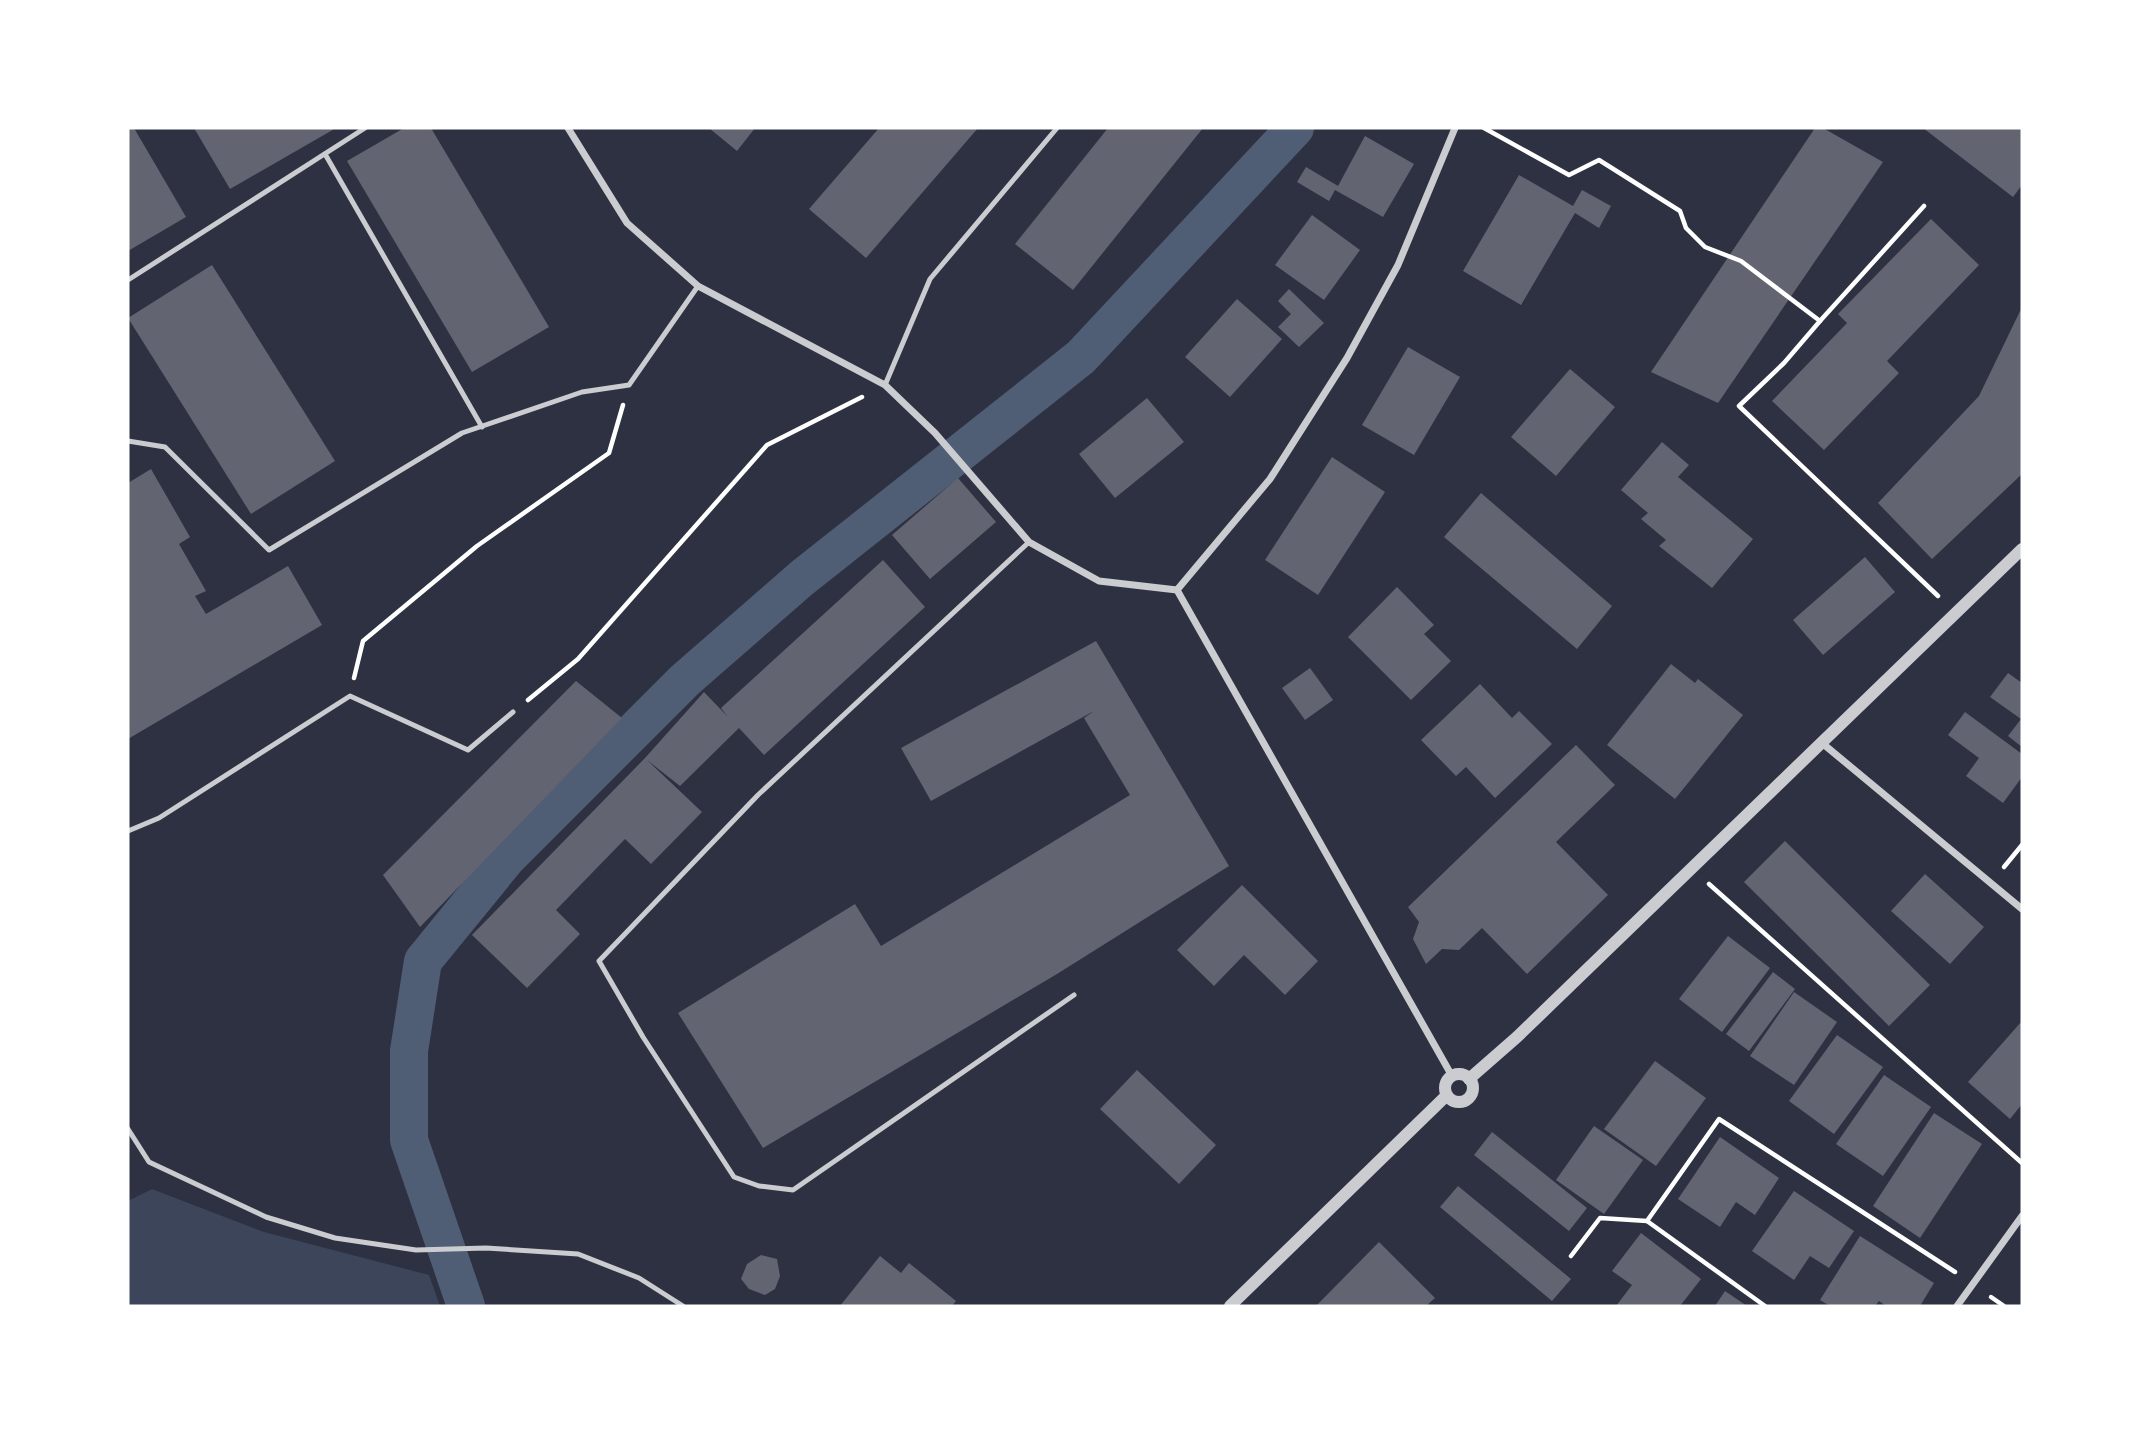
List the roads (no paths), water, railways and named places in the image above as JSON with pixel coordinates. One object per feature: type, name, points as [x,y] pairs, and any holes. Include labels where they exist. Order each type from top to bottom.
[{"type":"street","points":[[568,128],[626,223],[698,286],[885,385],[935,433],[1004,509],[1029,542],[1099,581],[1178,590]]},
{"type":"street","points":[[1178,590],[1270,479],[1347,358],[1398,265],[1455,128]]},
{"type":"street","points":[[1469,1079],[1517,1037],[2022,549]]},
{"type":"street","points":[[1178,590],[1452,1076]]},
{"type":"street","points":[[1822,743],[2022,909]]},
{"type":"street","points":[[1231,1306],[1446,1096],[1446,1082],[1452,1076],[1461,1075],[1469,1079]]},
{"type":"street","points":[[1446,1096],[1458,1103],[1467,1100],[1472,1092],[1469,1079]]},
{"type":"street","points":[[1957,1306],[2022,1216]]},
{"type":"lane","points":[[128,280],[365,128]]},
{"type":"lane","points":[[885,385],[930,279],[1057,128]]},
{"type":"lane","points":[[325,154],[482,427]]},
{"type":"lane","points":[[128,441],[165,447],[269,550],[462,433],[582,392],[629,385],[698,286]]},
{"type":"lane","points":[[1029,542],[758,795],[599,961],[643,1037],[734,1177],[759,1186],[793,1189],[1074,995]]},
{"type":"lane","points":[[128,831],[159,818],[350,696],[468,750],[513,712]]},
{"type":"lane","points":[[128,1129],[149,1162],[266,1217],[335,1238],[416,1250],[486,1248],[578,1254],[639,1278],[683,1306]]},
{"type":"waterway","points":[[466,1306],[409,1140],[409,1051],[423,961],[507,858],[685,680],[802,578],[1081,357],[1295,128]]}]
